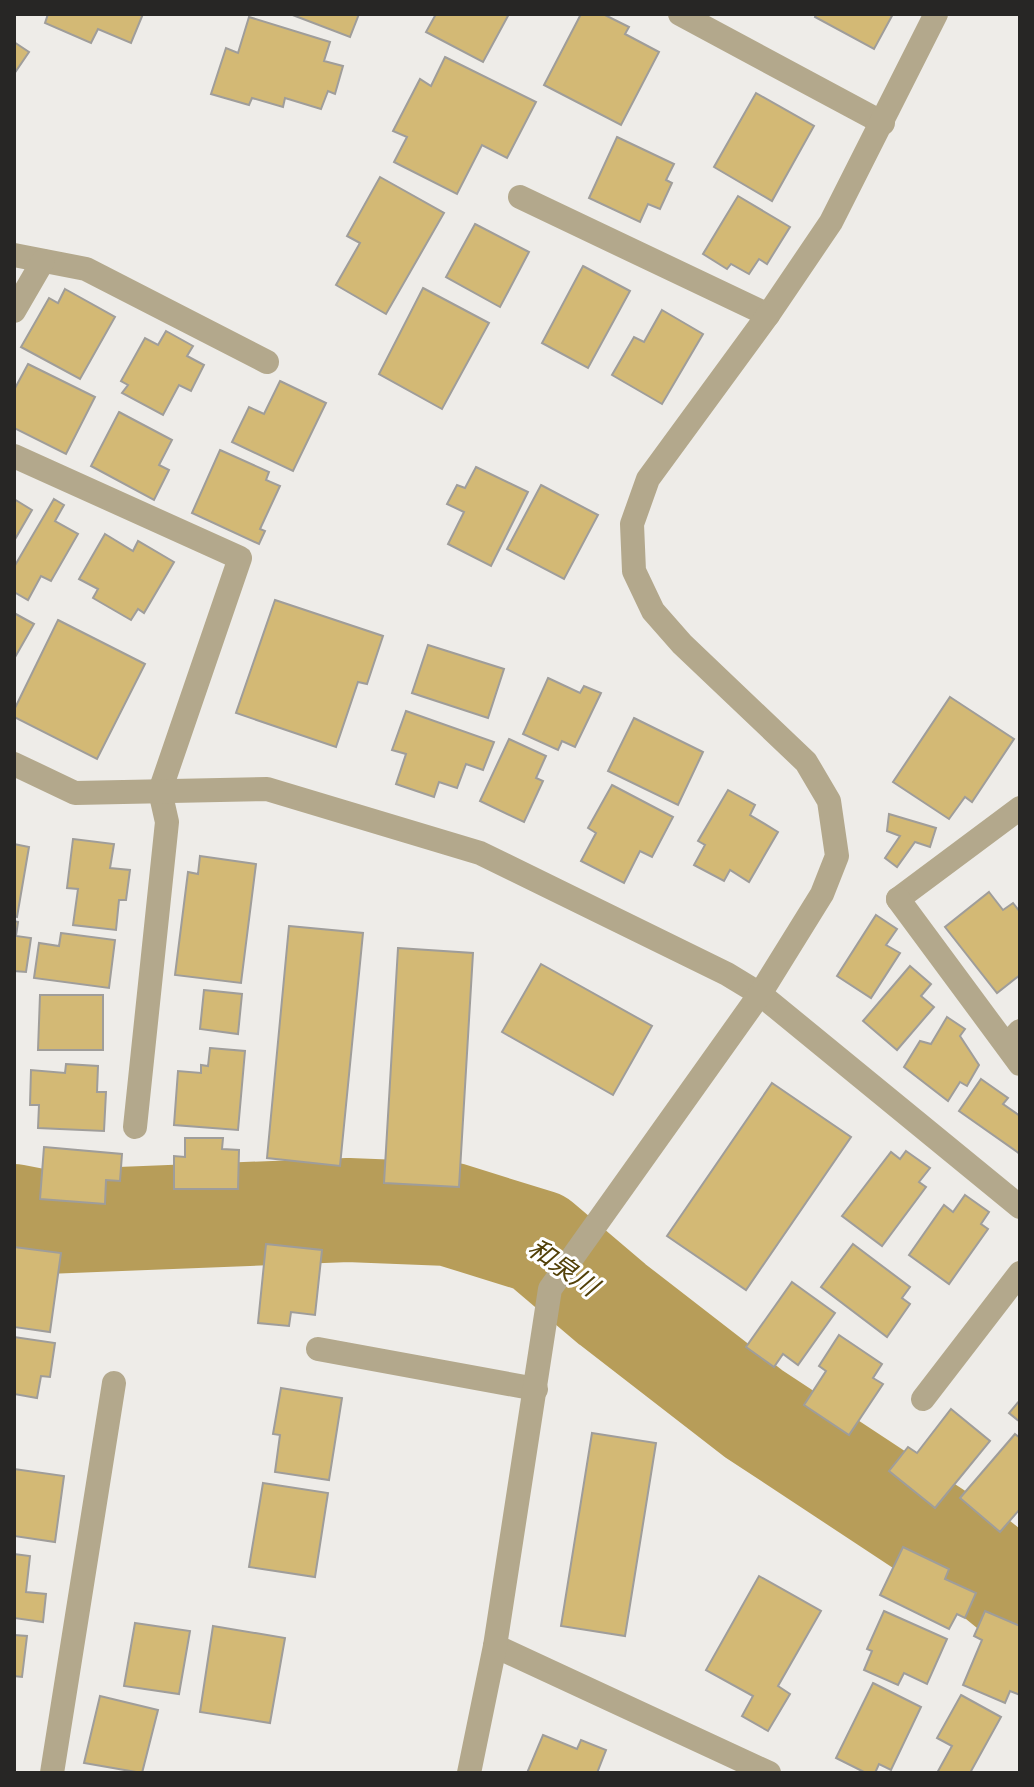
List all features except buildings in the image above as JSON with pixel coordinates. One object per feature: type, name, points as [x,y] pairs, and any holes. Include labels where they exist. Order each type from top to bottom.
[{"type":"street","points":[[680,14],[883,123]]},
{"type":"street","points":[[469,1773],[495,1646],[550,1289],[760,994],[822,894],[837,856],[829,801],[806,762],[682,644],[653,611],[634,571],[632,524],[648,479],[768,315],[831,222],[936,14]]},
{"type":"street","points":[[520,197],[768,315]]},
{"type":"street","points":[[14,255],[86,269],[267,362]]},
{"type":"street","points":[[14,311],[43,261]]},
{"type":"street","points":[[14,456],[240,558],[160,791],[167,822],[135,1127]]},
{"type":"street","points":[[14,764],[75,793],[267,789],[480,853],[727,974],[760,994],[1020,1207]]},
{"type":"street","points":[[1016,1046],[898,899],[1020,808]]},
{"type":"street","points":[[923,1399],[1020,1273]]},
{"type":"street","points":[[318,1349],[536,1389]]},
{"type":"street","points":[[52,1773],[114,1383]]},
{"type":"street","points":[[495,1646],[769,1773]]},
{"type":"waterway","name":"和泉川","points":[[14,1216],[45,1222],[348,1210],[449,1214],[539,1242],[612,1304],[754,1414],[977,1561],[1020,1596]]}]
